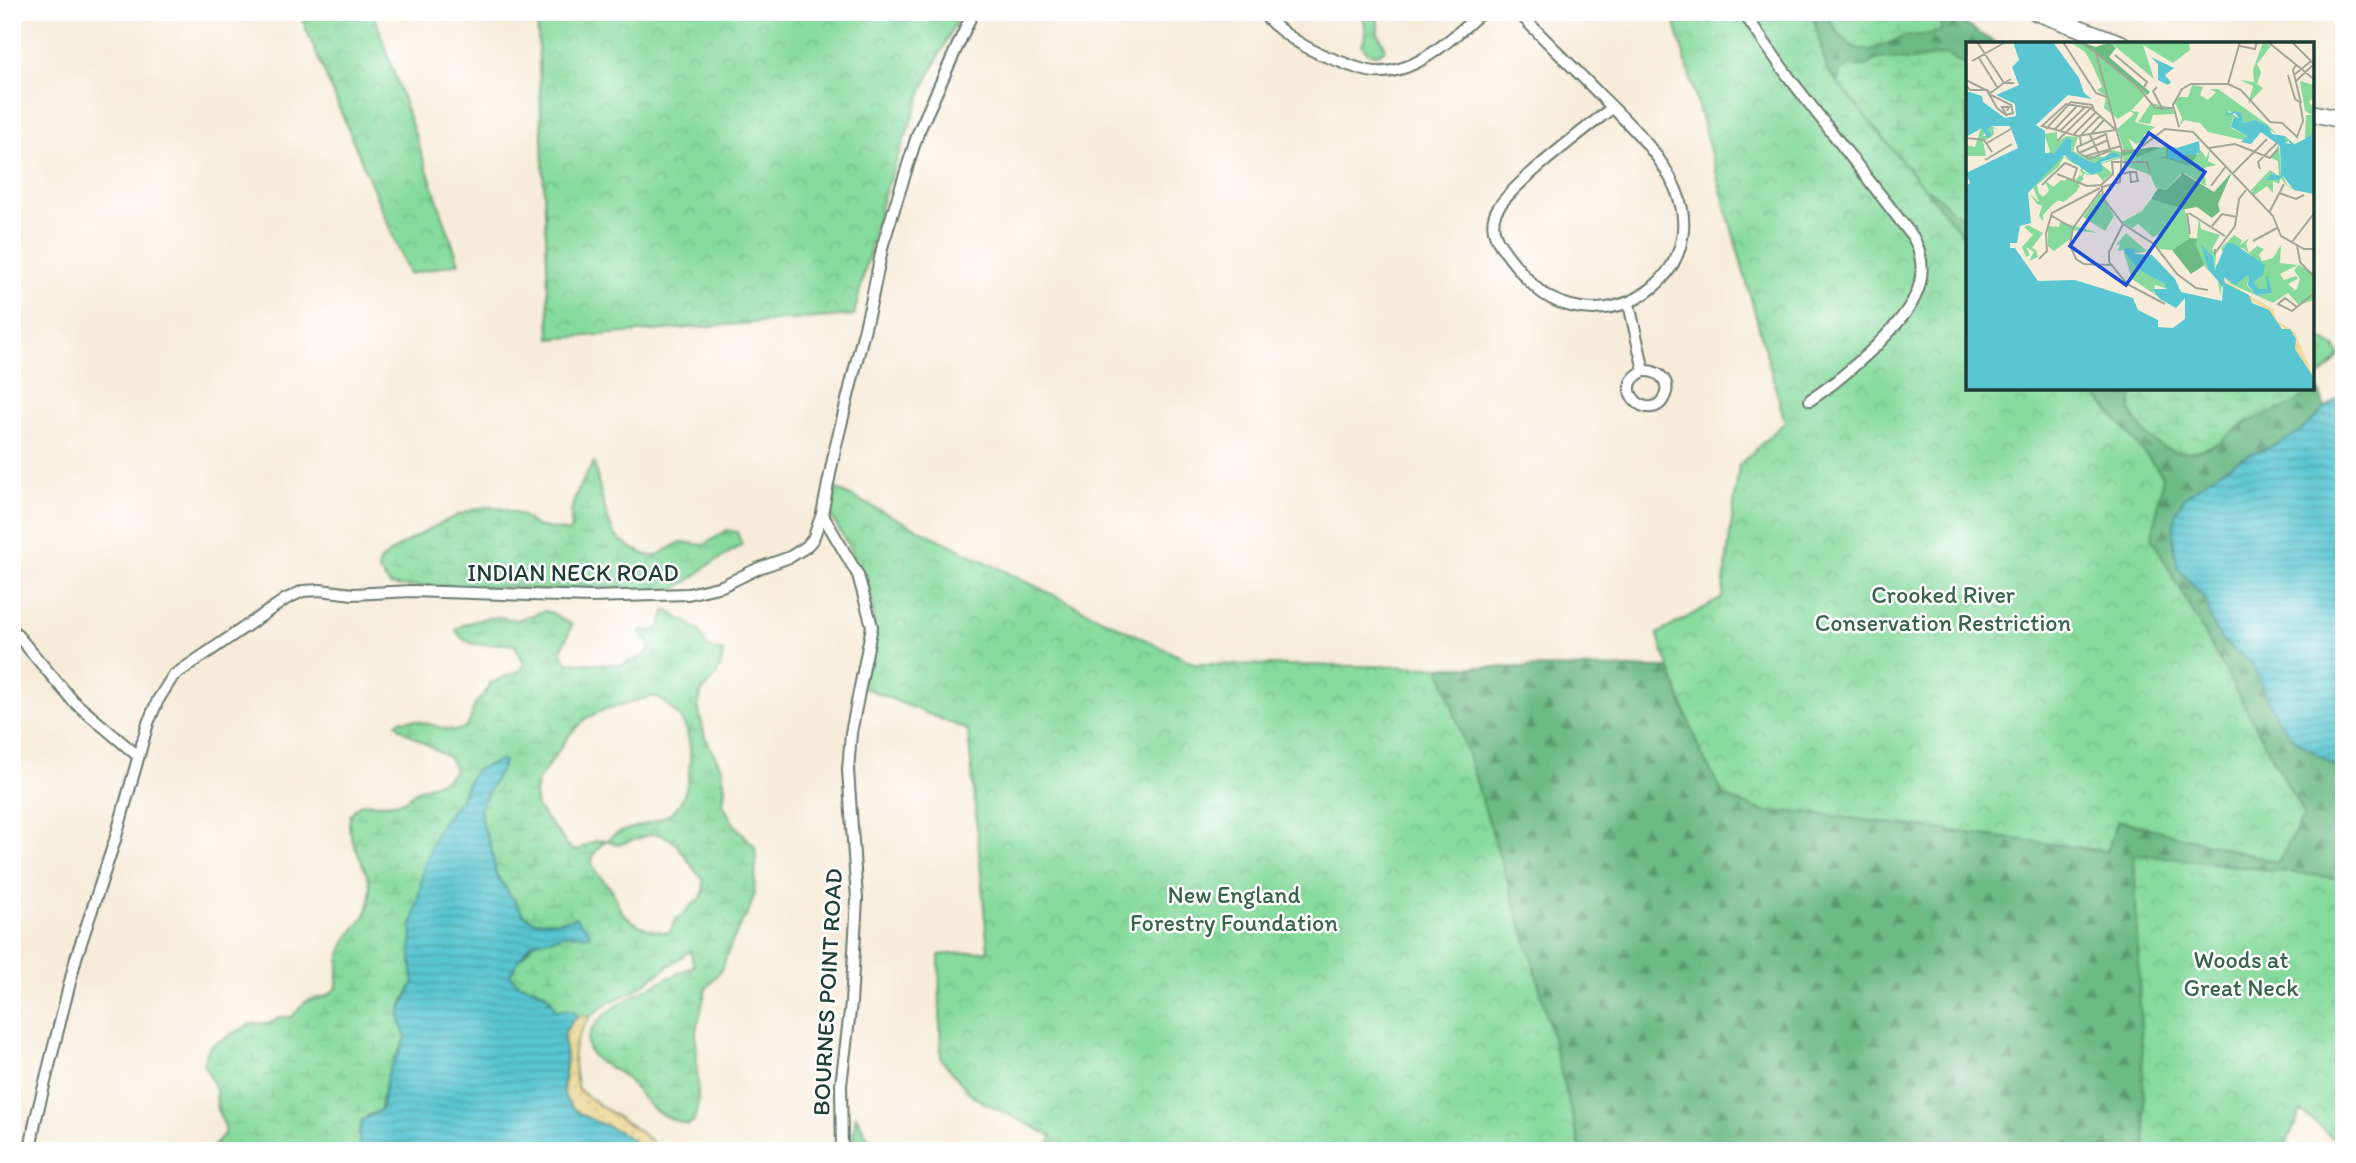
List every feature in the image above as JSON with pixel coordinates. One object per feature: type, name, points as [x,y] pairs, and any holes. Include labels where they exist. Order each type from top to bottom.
[{"type":"street","name":"INDIAN NECK ROAD","points":[[30,1151],[76,958],[138,756],[155,707],[170,679],[286,598],[309,590],[352,594],[411,591],[591,597],[688,594],[722,586],[799,553],[813,539],[822,514],[832,460],[872,303],[883,244],[918,133],[972,12]]},
{"type":"street","points":[[1261,12],[1296,43],[1329,58],[1375,72],[1399,68],[1422,59],[1482,12]]},
{"type":"street","points":[[1518,12],[1612,108],[1638,135],[1671,178],[1682,213],[1682,236],[1668,270],[1654,287],[1629,304],[1605,308],[1581,307],[1547,296],[1505,251],[1498,241],[1493,223],[1501,204],[1509,195],[1612,108]]},
{"type":"street","points":[[1743,12],[1788,76],[1903,223],[1919,251],[1921,278],[1909,309],[1854,367],[1810,400]]},
{"type":"street","points":[[2036,12],[2117,42]]},
{"type":"street","points":[[2314,113],[2344,120]]},
{"type":"street","points":[[1629,304],[1644,371]]},
{"type":"street","name":"BOURNES POINT ROAD","points":[[822,514],[858,575],[872,626],[851,733],[848,770],[857,899],[851,1003],[841,1085],[842,1151]]},
{"type":"street","points":[[12,629],[80,708],[138,756]]},
{"type":"green space","points":[[299,12],[373,12],[459,263],[409,274]]},
{"type":"green space","points":[[537,12],[961,12],[925,84],[883,197],[854,315],[550,339]]},
{"type":"green space","points":[[1363,12],[1378,14],[1378,33],[1385,47],[1378,54],[1368,53],[1362,45],[1366,34]]},
{"type":"green space","name":"Crooked River Conservation Restriction","points":[[1672,12],[1812,12],[1827,70],[1966,239],[1966,390],[2092,390],[2163,476],[2152,538],[2304,815],[2278,862],[2118,820],[2107,851],[1804,812],[1766,812],[1725,797],[1701,754],[1657,634],[1722,598],[1739,465],[1785,422]]},
{"type":"green space","points":[[1812,12],[1957,12],[1953,16],[1993,42],[1966,42],[1966,239],[1827,70]]},
{"type":"green space","points":[[1826,12],[1935,12],[1942,29],[1930,34],[1901,38],[1878,48],[1865,50],[1844,40]]},
{"type":"green space","points":[[1947,55],[1966,65],[1966,214],[1963,215],[1953,212],[1939,197],[1913,180],[1836,96],[1839,72],[1849,66],[1867,66],[1888,58],[1912,60]]},
{"type":"green space","points":[[2314,334],[2335,347],[2340,355],[2314,383]]},
{"type":"green space","points":[[2314,377],[2344,464],[2344,879],[2134,854],[2146,1151],[1581,1151],[1534,966],[1440,667],[1669,668],[1701,754],[1766,812],[1804,812],[2107,851],[2118,820],[2278,862],[2304,815],[2152,538],[2163,476],[2092,390],[2314,390]]},
{"type":"green space","points":[[2135,390],[2309,390],[2296,402],[2244,424],[2218,443],[2189,452],[2166,449],[2156,443],[2146,434],[2130,410]]},
{"type":"green space","points":[[594,462],[613,531],[620,540],[634,549],[654,557],[681,542],[704,545],[727,530],[737,532],[742,545],[706,566],[695,577],[671,592],[607,587],[549,591],[509,587],[405,587],[390,585],[378,570],[382,560],[402,545],[463,513],[487,507],[515,512],[536,526],[568,532],[572,528],[574,502]]},
{"type":"green space","name":"New England Forestry Foundation","points":[[834,488],[1195,664],[1440,667],[1534,966],[1581,1151],[1047,1151],[1052,1136],[973,1097],[941,1059],[939,955],[988,951],[968,730],[862,687],[872,634],[872,603],[864,576],[829,512]]},
{"type":"green space","points":[[666,610],[699,630],[707,647],[723,652],[721,666],[714,679],[701,693],[698,707],[705,737],[722,769],[725,789],[723,804],[733,823],[755,847],[756,859],[754,895],[748,914],[741,923],[721,970],[706,989],[696,1031],[698,1101],[694,1122],[687,1125],[653,1109],[625,1077],[593,1056],[588,1039],[595,1025],[608,1012],[646,989],[694,966],[690,951],[637,989],[605,1005],[590,1017],[577,1017],[572,1010],[556,1010],[546,994],[522,985],[510,974],[512,968],[535,942],[570,934],[589,936],[576,918],[534,921],[524,915],[496,874],[480,807],[503,765],[490,764],[476,770],[466,785],[460,800],[443,821],[424,867],[411,962],[414,983],[402,1004],[400,1018],[406,1039],[395,1058],[381,1100],[381,1110],[368,1115],[359,1134],[360,1151],[209,1151],[225,1133],[217,1109],[216,1089],[203,1062],[210,1046],[251,1024],[270,1023],[280,1017],[291,1017],[307,1001],[326,996],[337,987],[342,949],[365,915],[370,898],[368,876],[350,830],[349,820],[353,810],[363,803],[388,804],[403,801],[416,791],[442,780],[455,769],[449,758],[401,729],[396,723],[413,720],[452,730],[467,726],[475,705],[490,683],[521,670],[524,664],[515,645],[475,644],[461,637],[456,630],[482,619],[499,617],[517,620],[544,611],[572,625],[561,651],[567,662],[620,665],[640,658],[649,651],[649,643],[640,632],[659,629]],"holes":[[[657,697],[681,719],[686,729],[690,761],[683,796],[665,817],[607,840],[595,841],[576,851],[572,850],[537,808],[537,782],[570,734],[586,718],[606,709]],[[652,834],[669,838],[703,879],[701,897],[677,918],[669,933],[648,929],[625,915],[613,891],[593,866],[594,854],[607,840],[618,845]]]},
{"type":"green space","name":"Woods at Great Neck","points":[[2134,854],[2344,879],[2344,1148],[2301,1111],[2283,1151],[2146,1151]]},
{"type":"green space","points":[[856,1116],[874,1149],[879,1151],[851,1151]]},
{"type":"sand","points":[[583,1015],[590,1017],[579,1035],[574,1051],[578,1089],[642,1134],[660,1151],[643,1151],[627,1138],[580,1114],[567,1103],[564,1092],[564,1034],[569,1023]]},
{"type":"water","points":[[2344,392],[2344,769],[2338,768],[2293,738],[2275,716],[2253,664],[2222,641],[2211,621],[2206,600],[2178,568],[2173,540],[2175,513],[2184,498],[2209,478],[2240,459],[2299,432]]},
{"type":"water","points":[[500,760],[504,762],[503,765],[480,807],[496,874],[524,915],[534,921],[576,918],[590,932],[589,936],[570,934],[535,942],[528,947],[510,974],[522,985],[546,995],[556,1010],[572,1010],[576,1013],[577,1017],[567,1028],[564,1037],[566,1061],[563,1090],[567,1102],[580,1114],[622,1133],[643,1151],[360,1151],[362,1120],[381,1110],[387,1075],[406,1039],[400,1018],[401,1009],[414,983],[411,962],[412,929],[424,867],[434,838],[443,821],[460,800],[476,770]]}]
